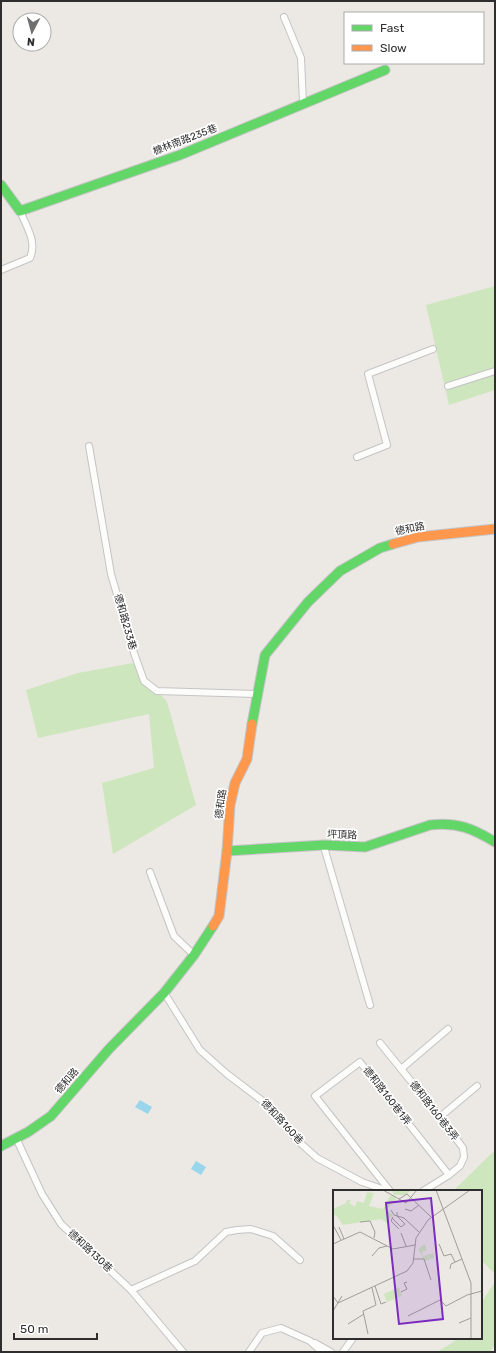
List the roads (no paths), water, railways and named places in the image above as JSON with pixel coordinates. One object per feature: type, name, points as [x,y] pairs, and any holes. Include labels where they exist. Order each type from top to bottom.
[{"type":"street","name":"槺林南路235巷","points":[[20,212],[180,155],[385,70]]},
{"type":"street","points":[[1,185],[20,212]]},
{"type":"street","name":"德和路","points":[[1,1146],[28,1132],[51,1116],[109,1049],[164,993],[194,955],[219,916],[227,851],[230,805],[236,783],[247,759],[257,694],[265,655],[308,602],[340,571],[380,548],[418,537],[495,529]]},
{"type":"street","name":"坪頂路","points":[[227,851],[324,845],[365,847],[440,823],[462,825],[471,828],[495,842]]},
{"type":"lane","points":[[284,17],[301,58],[303,104]]},
{"type":"lane","points":[[1,270],[30,258],[33,251],[33,241],[20,212]]},
{"type":"lane","points":[[356,457],[388,445],[368,374],[433,349]]},
{"type":"lane","points":[[448,386],[495,371]]},
{"type":"lane","name":"德和路233巷","points":[[89,446],[111,574],[134,653],[144,681],[157,691],[257,694]]},
{"type":"lane","points":[[324,845],[370,1005]]},
{"type":"lane","points":[[150,872],[174,936],[194,955]]},
{"type":"lane","name":"德和路160巷","points":[[164,993],[200,1050],[227,1074],[268,1105],[298,1141],[317,1158],[362,1182],[386,1190]]},
{"type":"lane","points":[[402,1069],[448,1029]]},
{"type":"lane","name":"德和路160巷3弄","points":[[380,1043],[463,1148],[464,1157],[460,1166],[449,1175],[425,1190]]},
{"type":"lane","name":"德和路160巷1弄","points":[[388,1190],[315,1096],[360,1062],[449,1175]]},
{"type":"lane","points":[[440,1117],[477,1086]]},
{"type":"lane","name":"德和路130巷","points":[[16,1137],[42,1194],[60,1224],[131,1290],[183,1352]]},
{"type":"lane","points":[[131,1290],[195,1261],[226,1232],[237,1230],[251,1229],[273,1236],[300,1260]]},
{"type":"lane","points":[[249,1352],[262,1333],[281,1328],[331,1352]]},
{"type":"lane","points":[[343,1352],[352,1339]]},
{"type":"lane","points":[[310,1341],[322,1352]]},
{"type":"water","points":[[140,1100],[152,1107],[148,1114],[135,1107]]},
{"type":"water","points":[[196,1161],[206,1167],[201,1175],[191,1169]]}]
